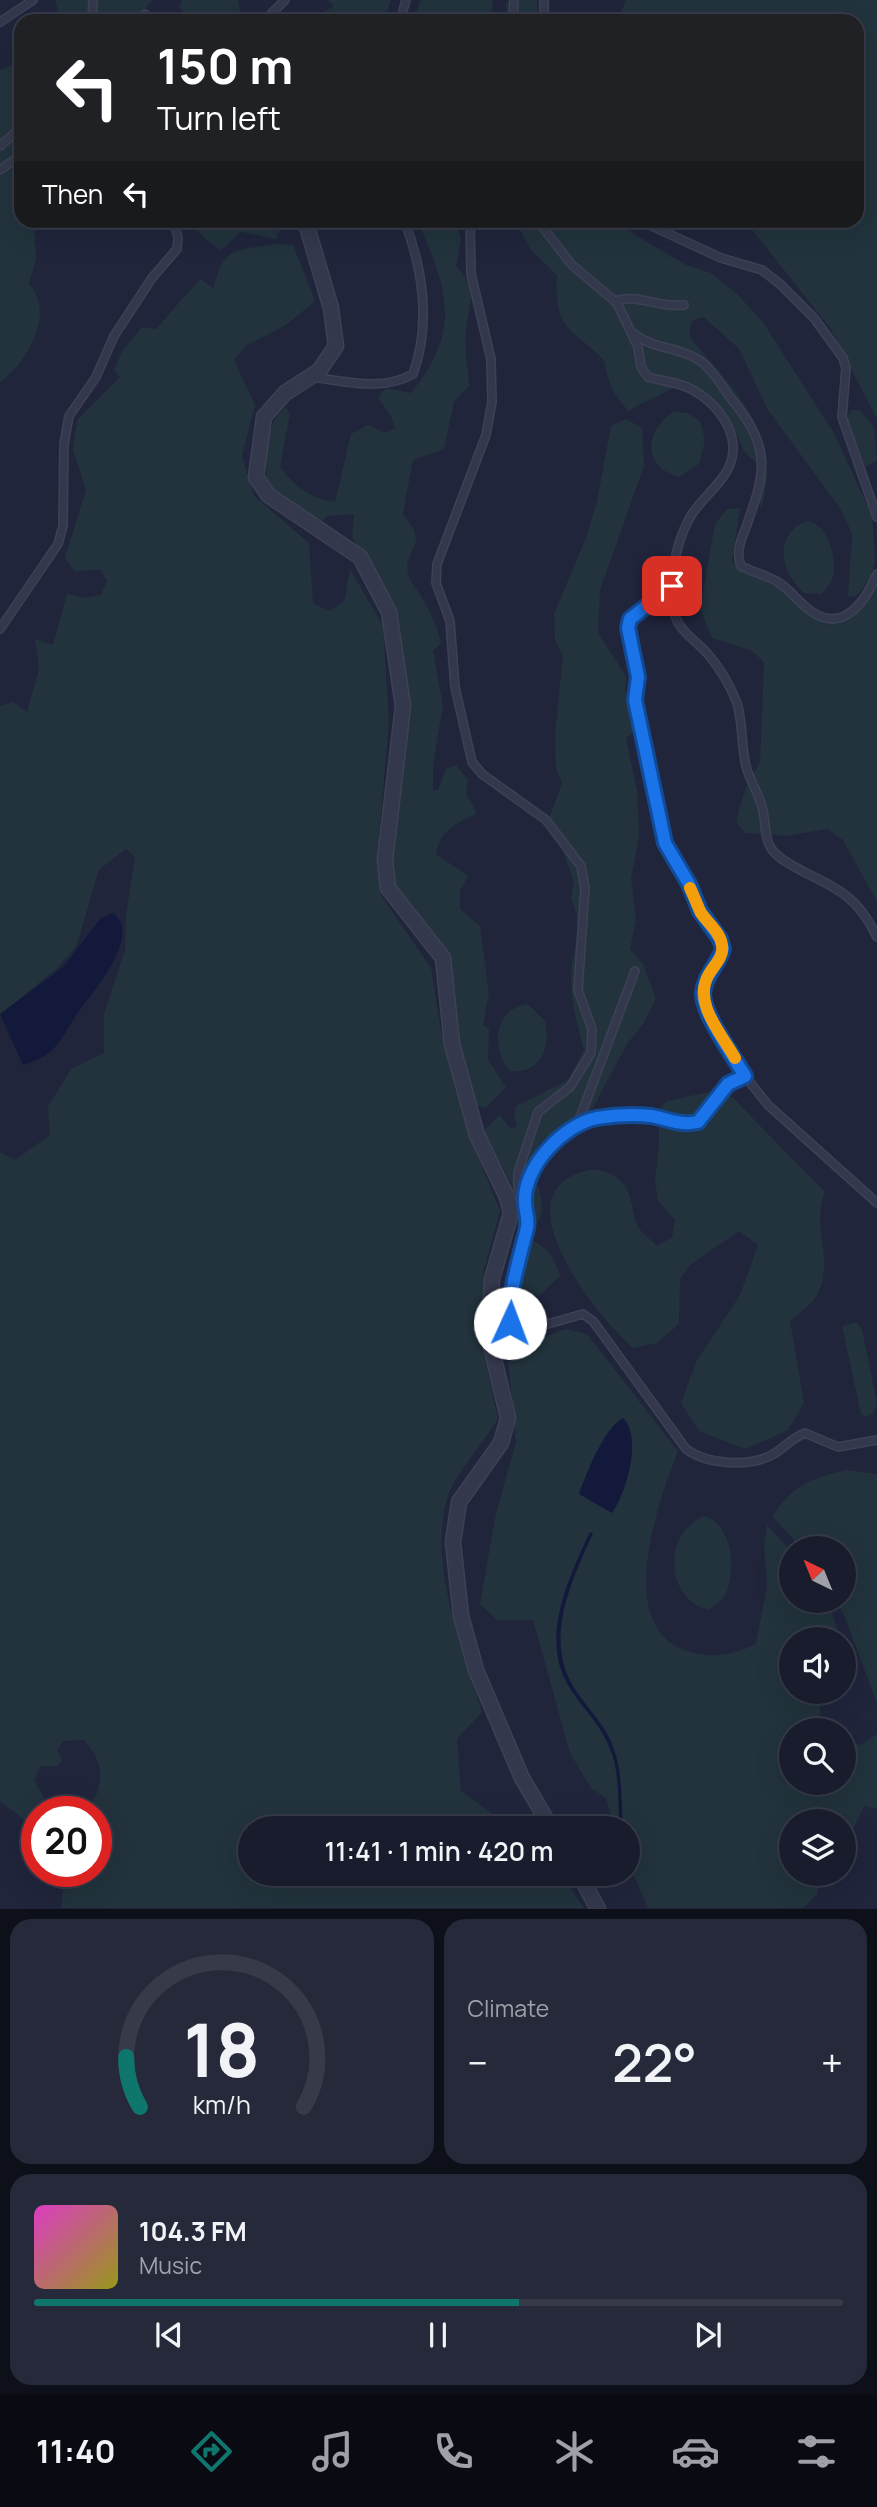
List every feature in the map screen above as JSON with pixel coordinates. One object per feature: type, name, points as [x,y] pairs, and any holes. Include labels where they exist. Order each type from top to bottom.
[{"type":"street","points":[[307,228],[331,308],[336,346],[319,371],[285,393],[264,417],[256,477],[268,495],[360,557],[389,611],[403,706],[385,860],[388,888],[443,958],[452,1044],[477,1135],[507,1197],[511,1213],[492,1279],[489,1338],[508,1418],[501,1443],[459,1502],[453,1542],[461,1616],[481,1682],[522,1778],[544,1816]]},
{"type":"street","points":[[586,1886],[598,1909]]},
{"type":"lane","points":[[0,22],[33,0]]},
{"type":"lane","points":[[271,14],[285,0]]},
{"type":"lane","points":[[0,146],[14,133]]},
{"type":"lane","points":[[0,629],[58,544],[63,526],[64,444],[69,416],[96,377],[114,336],[152,278],[177,249],[175,228]]},
{"type":"lane","points":[[310,377],[354,383],[397,383],[413,374],[425,329],[421,293],[407,228]]},
{"type":"lane","points":[[470,228],[471,274],[491,359],[492,402],[486,435],[436,564],[436,583],[450,621],[454,687],[472,762],[482,774],[545,820],[581,866],[585,888],[578,990],[594,1039],[591,1053],[570,1087],[538,1112],[518,1172],[517,1186],[529,1217],[512,1283],[510,1323],[523,1331],[583,1314],[593,1321],[686,1449],[713,1461],[761,1459],[805,1433],[838,1447],[877,1440]]},
{"type":"lane","points":[[543,228],[572,265],[614,301],[631,332],[641,368],[648,377],[685,386],[700,394],[727,423],[734,440],[733,459],[725,475],[689,519],[677,554],[672,586],[674,613],[681,629],[706,653],[724,676],[737,705],[746,767],[763,808],[766,838],[773,851],[787,863],[852,898],[865,913],[877,937]]},
{"type":"lane","points":[[656,228],[721,258],[762,270],[782,285],[814,318],[843,358],[846,368],[842,417],[877,517]]},
{"type":"lane","points":[[614,301],[627,296],[666,307],[684,305]]},
{"type":"lane","points":[[631,332],[652,344],[690,354],[704,364],[749,419],[759,439],[763,457],[762,476],[737,558],[741,566],[777,582],[814,613],[829,620],[845,618],[859,606],[877,574]]},
{"type":"lane","points":[[640,357],[645,345],[652,344]]},
{"type":"lane","points":[[672,586],[630,619],[628,628],[638,677],[635,700],[665,843],[689,884],[700,911],[720,939],[723,949],[708,976],[703,995],[707,1010],[745,1076],[768,1105],[877,1203]]},
{"type":"lane","points":[[524,1202],[529,1182],[544,1153],[578,1123],[635,971]]},
{"type":"lane","points":[[578,1123],[625,1115],[652,1116],[687,1125],[698,1122],[728,1084],[745,1076]]},
{"type":"shaded area","points":[[55,0],[152,0],[141,14],[57,14]]},
{"type":"shaded area","points":[[182,0],[238,0],[240,12],[184,14],[179,7]]},
{"type":"shaded area","points":[[328,0],[391,0],[386,14],[321,14],[334,6]]},
{"type":"shaded area","points":[[421,0],[493,0],[491,14],[416,14]]},
{"type":"shaded area","points":[[510,0],[537,0],[538,14],[506,14],[506,3]]},
{"type":"shaded area","points":[[626,0],[877,0],[877,419],[831,329],[751,228],[864,228],[864,14],[620,14]]},
{"type":"shaded area","points":[[14,65],[14,156],[0,166],[0,70]]},
{"type":"shaded area","points":[[14,162],[14,228],[34,228],[36,259],[29,284],[37,296],[40,309],[35,337],[28,350],[20,363],[0,382],[0,173]]},
{"type":"shaded area","points":[[195,228],[280,228],[276,239],[241,232],[221,250]]},
{"type":"shaded area","points":[[421,228],[462,228],[458,231],[461,239],[456,266],[467,282],[471,296],[466,329],[469,386],[454,402],[444,449],[413,460],[403,514],[415,534],[416,541],[407,565],[409,576],[429,611],[441,643],[433,651],[443,705],[433,764],[433,790],[438,790],[446,769],[456,765],[468,780],[466,793],[477,814],[450,829],[441,839],[436,854],[468,876],[460,891],[460,909],[480,926],[489,994],[483,1025],[489,1029],[488,1059],[506,1088],[485,1108],[475,1105],[459,1059],[436,941],[396,889],[390,872],[408,704],[393,609],[352,537],[354,514],[328,516],[321,522],[275,492],[266,479],[270,431],[286,407],[290,414],[280,467],[304,490],[335,502],[351,434],[368,425],[385,433],[395,428],[391,416],[378,398],[386,388],[411,393],[438,349],[444,328],[445,309],[436,268]]},
{"type":"shaded area","points":[[519,228],[628,228],[686,265],[711,273],[738,295],[763,322],[835,435],[872,516],[875,561],[870,580],[855,597],[848,596],[852,534],[842,511],[768,410],[739,349],[704,317],[692,320],[689,333],[692,340],[724,377],[752,416],[761,437],[766,468],[745,453],[729,419],[719,407],[683,381],[629,411],[612,388],[604,360],[573,333],[562,318],[558,307],[557,275],[531,250]]},
{"type":"shaded area","points":[[276,244],[293,245],[315,301],[286,325],[245,346],[234,360],[255,405],[242,456],[254,496],[309,543],[313,603],[329,611],[344,601],[350,569],[383,626],[389,721],[379,838],[381,895],[431,968],[441,1031],[471,1140],[500,1211],[484,1270],[481,1342],[498,1419],[463,1468],[448,1496],[443,1521],[442,1548],[444,1576],[457,1634],[482,1712],[457,1739],[461,1791],[495,1816],[238,1816],[238,1886],[569,1886],[584,1908],[61,1908],[63,1887],[112,1887],[112,1796],[96,1796],[100,1784],[96,1757],[84,1740],[63,1741],[57,1750],[62,1760],[57,1766],[41,1766],[34,1780],[43,1796],[21,1796],[21,1817],[0,1801],[0,1152],[15,1160],[50,1135],[48,1107],[71,1069],[104,1053],[104,1014],[125,950],[126,915],[135,857],[126,849],[99,870],[76,947],[56,969],[0,1015],[0,706],[13,702],[27,712],[39,669],[35,639],[53,645],[67,594],[84,598],[101,595],[107,581],[100,570],[74,571],[65,558],[86,490],[73,450],[77,420],[120,377],[114,370],[122,351],[142,327],[156,329],[200,279],[213,288],[217,274],[227,257],[233,252]]},
{"type":"shaded area","points":[[851,410],[860,410],[874,427],[877,460],[865,467],[847,420]]},
{"type":"shaded area","points":[[673,412],[688,413],[700,421],[705,440],[699,464],[679,477],[658,465],[651,448],[656,429]]},
{"type":"shaded area","points":[[626,419],[642,428],[644,466],[600,590],[598,633],[626,676],[625,691],[632,695],[633,733],[626,738],[637,791],[639,835],[631,879],[636,920],[630,949],[643,964],[656,999],[643,1024],[627,1044],[582,1128],[548,1137],[532,1156],[528,1167],[539,1190],[542,1205],[534,1228],[517,1225],[518,1212],[512,1187],[484,1130],[500,1115],[510,1128],[517,1127],[514,1116],[516,1106],[568,1080],[584,1050],[571,989],[577,928],[571,900],[574,881],[550,816],[562,783],[556,769],[555,734],[563,656],[555,640],[554,614],[587,535],[597,501],[611,426]]},
{"type":"shaded area","points":[[767,470],[767,483],[761,508],[759,499]]},
{"type":"shaded area","points":[[740,508],[732,561],[775,586],[829,625],[846,619],[858,610],[877,583],[877,902],[843,840],[827,829],[787,836],[745,833],[736,822],[745,789],[760,762],[764,662],[752,651],[712,638],[700,608],[715,524],[727,509]]},
{"type":"shaded area","points":[[805,521],[820,527],[833,553],[832,580],[822,594],[804,593],[786,565],[784,546],[795,528]]},
{"type":"shaded area","points":[[528,1004],[545,1021],[545,1049],[536,1064],[521,1071],[510,1071],[500,1052],[499,1031],[508,1013]]},
{"type":"shaded area","points":[[713,1091],[733,1098],[825,1192],[820,1218],[824,1259],[821,1285],[813,1301],[790,1321],[804,1403],[788,1430],[745,1449],[699,1431],[681,1403],[696,1362],[740,1295],[758,1245],[739,1231],[690,1265],[680,1279],[679,1324],[657,1343],[633,1348],[601,1314],[566,1263],[555,1236],[550,1211],[556,1190],[574,1175],[589,1170],[604,1171],[625,1186],[635,1220],[644,1235],[657,1246],[672,1237],[675,1220],[658,1201],[655,1180],[659,1147],[659,1109],[667,1101]]},
{"type":"shaded area","points":[[533,1241],[551,1255],[560,1276],[540,1295],[532,1297],[521,1287],[523,1268]]},
{"type":"shaded area","points":[[856,1322],[862,1329],[877,1404],[873,1414],[866,1417],[861,1414],[842,1326]]},
{"type":"shaded area","points":[[566,1329],[587,1334],[678,1451],[661,1499],[648,1559],[646,1588],[651,1614],[663,1636],[684,1650],[703,1655],[730,1654],[756,1644],[767,1586],[764,1545],[767,1525],[779,1538],[779,1614],[832,1614],[837,1627],[779,1627],[779,1704],[821,1704],[819,1718],[779,1718],[779,1795],[856,1795],[856,1744],[861,1745],[877,1734],[877,1809],[864,1806],[856,1823],[856,1809],[779,1809],[779,1886],[819,1886],[817,1894],[803,1908],[648,1908],[638,1886],[640,1816],[611,1816],[606,1798],[591,1788],[570,1753],[533,1620],[497,1620],[480,1604],[496,1513],[516,1442],[508,1359],[513,1348]]},
{"type":"shaded area","points":[[846,1470],[877,1474],[877,1703],[856,1647],[856,1627],[848,1627],[843,1614],[856,1614],[856,1536],[790,1536],[772,1516],[795,1490],[822,1477]]},
{"type":"shaded area","points":[[704,1516],[721,1528],[731,1559],[727,1591],[721,1600],[708,1610],[694,1603],[683,1592],[674,1565],[681,1536],[691,1524]]},
{"type":"water","points":[[113,913],[121,923],[122,935],[119,949],[104,977],[55,1047],[44,1056],[23,1065],[0,1014],[63,967],[100,919]]},
{"type":"water","points":[[623,1418],[632,1438],[632,1451],[627,1480],[612,1513],[579,1494],[603,1441]]},
{"type":"water","points":[[590,1532],[593,1533],[564,1609],[561,1648],[573,1686],[606,1732],[614,1749],[620,1778],[622,1816],[619,1816],[617,1778],[607,1741],[561,1671],[557,1631],[560,1610],[573,1570]]},
{"type":"slow traffic","points":[[690,888],[700,911],[720,939],[723,949],[720,959],[708,976],[703,995],[707,1010],[735,1058]]},
{"type":"route","points":[[510,1323],[512,1283],[529,1217],[524,1202],[529,1182],[544,1153],[559,1136],[578,1123],[625,1115],[652,1116],[687,1125],[698,1122],[728,1084],[745,1076],[707,1010],[703,995],[708,976],[720,959],[723,949],[720,939],[700,911],[689,884],[665,843],[635,700],[638,677],[628,628],[630,619],[672,586]]}]
